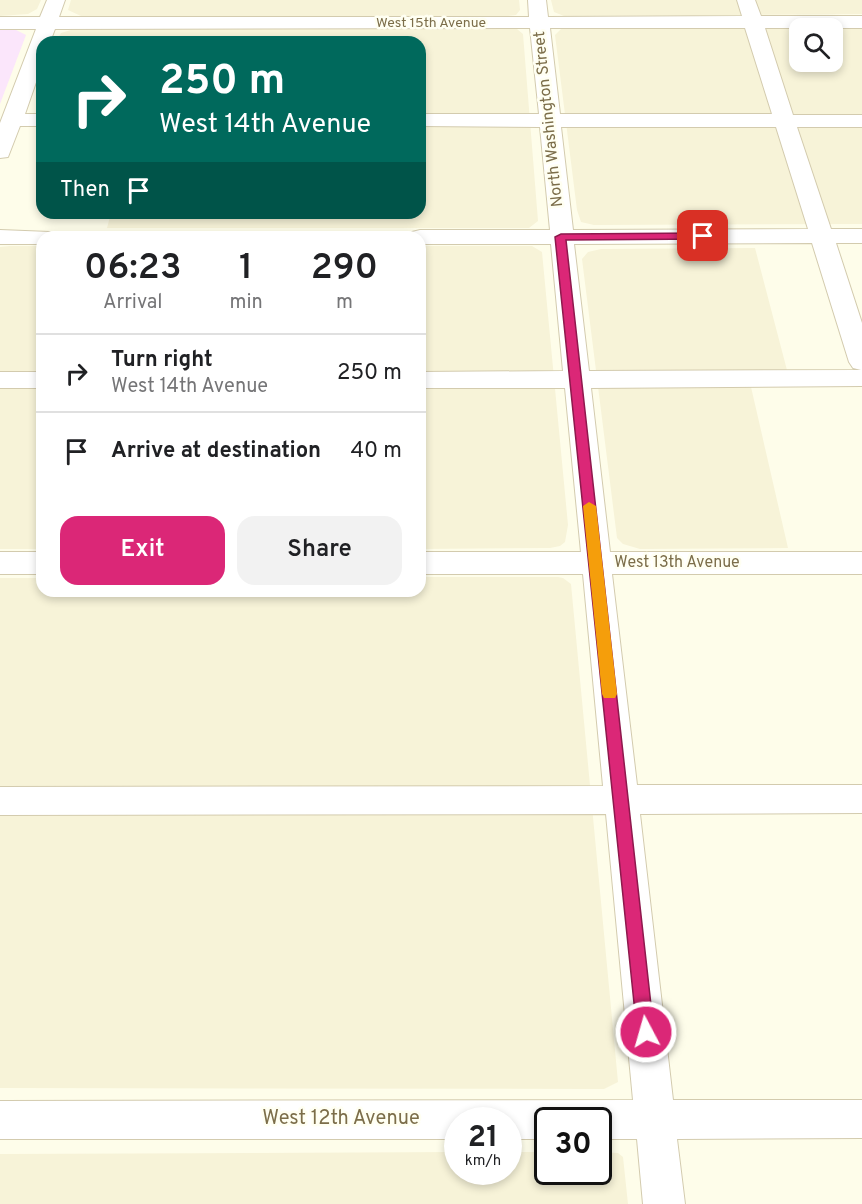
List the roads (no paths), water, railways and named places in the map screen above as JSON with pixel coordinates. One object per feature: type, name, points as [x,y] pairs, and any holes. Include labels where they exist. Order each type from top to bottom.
[{"type":"street","points":[[43,36],[56,0]]},
{"type":"street","points":[[746,0],[862,362]]},
{"type":"street","name":"West 15th Avenue","points":[[0,23],[538,11],[752,22],[862,22]]},
{"type":"street","name":"North Washington Street","points":[[538,11],[664,1204]]},
{"type":"street","points":[[0,152],[36,53]]},
{"type":"street","points":[[0,92],[21,92]]},
{"type":"street","points":[[12,120],[36,120]]},
{"type":"street","points":[[426,120],[862,121]]},
{"type":"street","points":[[426,237],[862,236]]},
{"type":"street","points":[[0,237],[36,237]]},
{"type":"street","points":[[426,380],[862,378]]},
{"type":"street","points":[[0,380],[36,380]]},
{"type":"street","name":"West 13th Avenue","points":[[426,563],[862,562]]},
{"type":"street","points":[[0,563],[36,563]]},
{"type":"street","points":[[0,801],[862,799]]},
{"type":"street","name":"West 12th Avenue","points":[[0,1120],[862,1119]]}]
